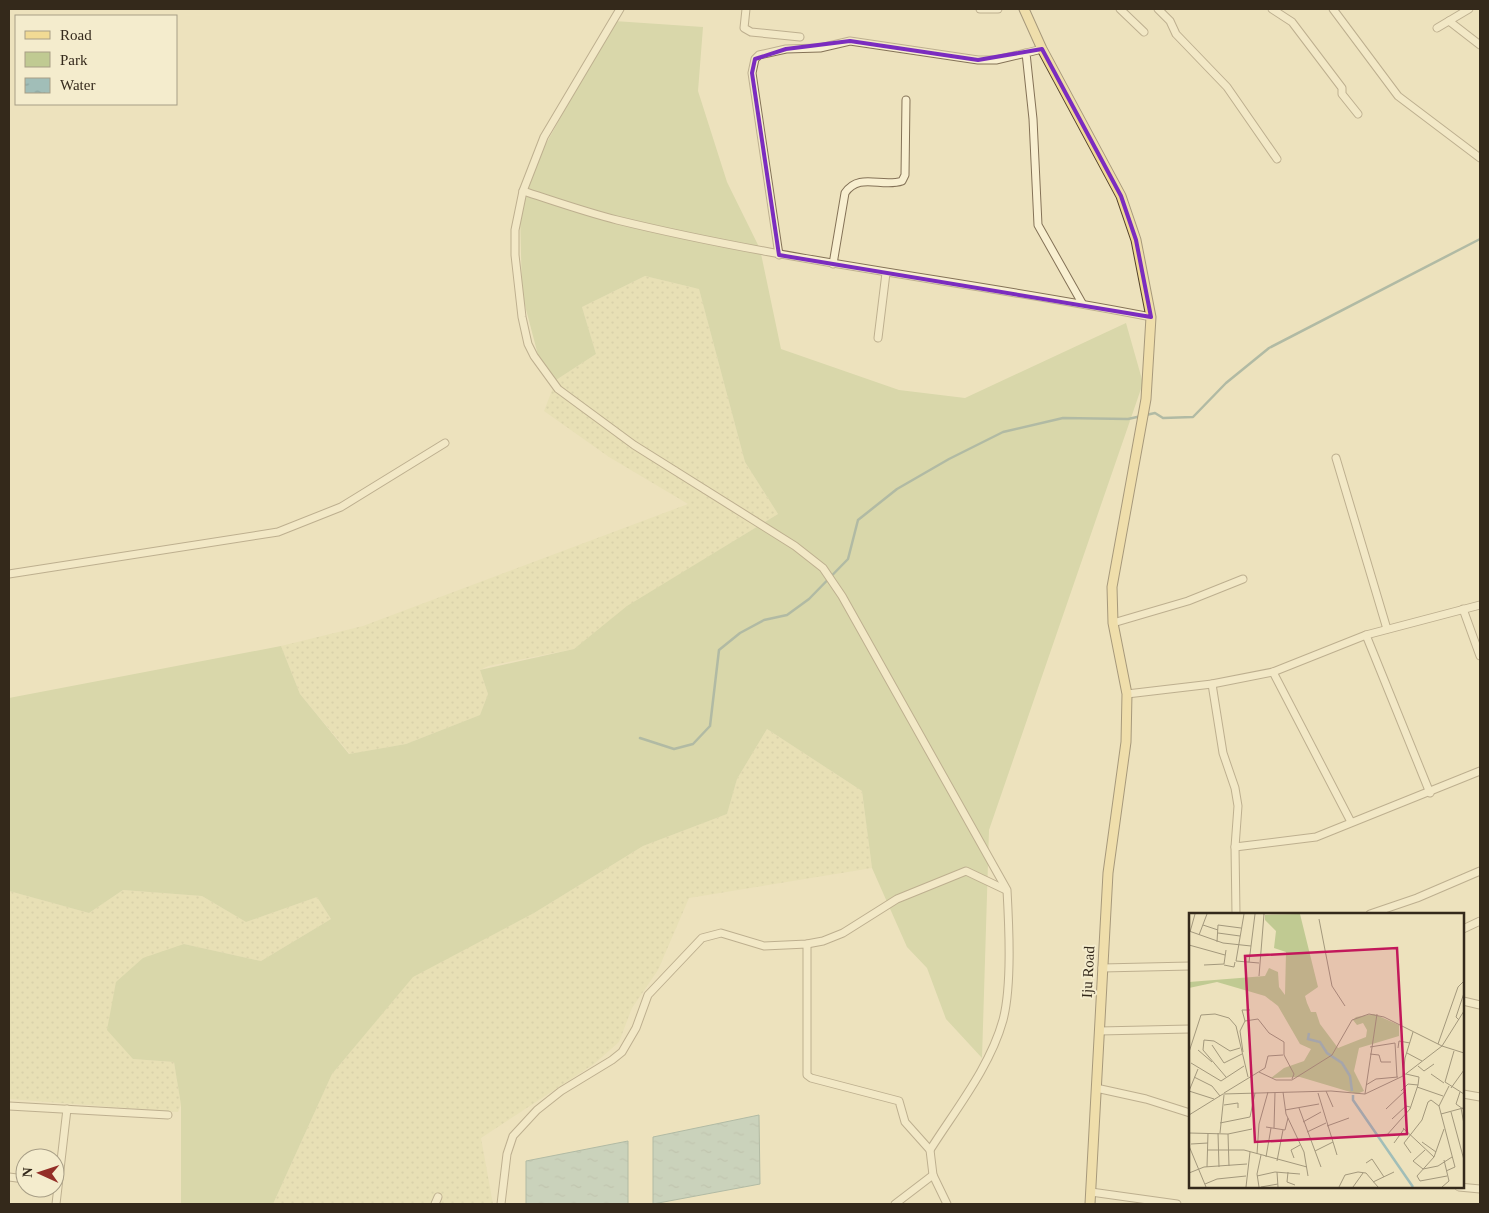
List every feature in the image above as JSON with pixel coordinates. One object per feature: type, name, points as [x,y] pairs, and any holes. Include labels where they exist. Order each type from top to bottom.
[{"type":"main road","name":"Iju Road","points":[[1024,9],[1042,49],[1121,196],[1136,240],[1151,317],[1146,399],[1112,587],[1113,623],[1126,694],[1126,742],[1108,873],[1090,1204]]},
{"type":"street","points":[[620,9],[544,137],[530,166],[515,230],[516,262],[522,317],[534,356],[558,389],[634,445],[795,546],[823,568],[842,596],[1007,890],[1010,929],[1003,1020],[972,1085],[930,1150]]},
{"type":"street","points":[[746,9],[744,28],[751,32],[800,36]]},
{"type":"street","points":[[980,9],[998,9]]},
{"type":"street","points":[[1158,9],[1170,20],[1176,34],[1226,86],[1277,159]]},
{"type":"street","points":[[1272,9],[1292,22],[1342,88],[1342,94],[1358,114]]},
{"type":"street","points":[[1333,9],[1398,96],[1480,158]]},
{"type":"street","points":[[1437,28],[1469,9]]},
{"type":"street","points":[[1122,10],[1144,32]]},
{"type":"street","points":[[1449,20],[1480,45]]},
{"type":"street","points":[[779,255],[752,73],[755,59],[759,54],[786,49],[820,48],[850,42],[978,60],[996,60],[1042,49]]},
{"type":"street","points":[[1026,53],[1033,119],[1038,226],[1082,303]]},
{"type":"street","points":[[834,264],[845,193],[849,187],[855,182],[863,181],[896,183],[902,181],[905,175],[906,100]]},
{"type":"street","points":[[523,191],[616,220],[779,255],[1082,303],[1151,317]]},
{"type":"street","points":[[878,338],[886,273]]},
{"type":"street","points":[[9,574],[278,532],[341,507],[446,443]]},
{"type":"street","points":[[1336,458],[1386,630]]},
{"type":"street","points":[[1113,623],[1188,601],[1243,579]]},
{"type":"street","points":[[1126,694],[1212,684],[1272,672],[1366,635],[1480,605]]},
{"type":"street","points":[[1464,609],[1480,656]]},
{"type":"street","points":[[1366,635],[1430,793]]},
{"type":"street","points":[[1272,672],[1351,822]]},
{"type":"street","points":[[1212,684],[1223,753],[1235,788],[1238,806],[1234,847],[1236,913]]},
{"type":"street","points":[[1234,847],[1316,838],[1351,822],[1378,814],[1480,771]]},
{"type":"street","points":[[501,1204],[506,1154],[513,1136],[537,1110],[561,1091],[622,1052],[636,1028],[648,995],[692,946],[702,938],[721,933],[764,946],[807,944],[843,932],[897,900],[966,871],[1007,890]]},
{"type":"street","points":[[1373,913],[1416,898],[1480,871]]},
{"type":"street","points":[[1464,929],[1480,922]]},
{"type":"street","points":[[807,944],[807,1075],[899,1101],[905,1122],[930,1150],[933,1175],[947,1204]]},
{"type":"street","points":[[1102,968],[1189,966]]},
{"type":"street","points":[[1464,1001],[1480,1005]]},
{"type":"street","points":[[1100,1031],[1189,1029]]},
{"type":"street","points":[[1096,1088],[1146,1099],[1189,1113]]},
{"type":"street","points":[[1464,1094],[1480,1098]]},
{"type":"street","points":[[9,1106],[168,1115]]},
{"type":"street","points":[[61,1148],[67,1109]]},
{"type":"street","points":[[895,1204],[933,1175]]},
{"type":"street","points":[[1464,1187],[1480,1189]]},
{"type":"street","points":[[1090,1192],[1177,1204]]},
{"type":"highlighted area","points":[[850,41],[978,60],[1042,49],[1121,196],[1136,240],[1151,317],[779,255],[752,73],[755,59],[786,49]]},
{"type":"shaded area","points":[[645,276],[699,289],[745,462],[778,514],[628,606],[574,649],[488,666],[480,670],[488,694],[480,715],[406,744],[350,754],[300,694],[281,646],[363,626],[688,504],[609,457],[544,411],[556,380],[596,354],[582,307]]},
{"type":"shaded area","points":[[767,729],[862,791],[872,868],[689,898],[658,970],[632,1008],[619,1042],[594,1064],[481,1138],[493,1204],[273,1204],[332,1074],[413,976],[534,913],[643,846],[727,814],[737,779]]},
{"type":"shaded area","points":[[123,890],[202,896],[246,922],[317,897],[331,919],[261,961],[184,944],[133,1059],[174,1062],[181,1105],[178,1112],[9,1099],[9,891],[89,913]]},
{"type":"green space","points":[[614,21],[703,27],[698,91],[727,182],[760,249],[781,349],[899,390],[965,398],[1126,323],[1143,383],[989,830],[982,1058],[946,1019],[927,968],[907,947],[872,868],[862,791],[767,729],[737,779],[727,814],[643,846],[534,913],[413,977],[332,1074],[273,1204],[181,1204],[181,1105],[174,1062],[133,1059],[107,1030],[116,982],[143,958],[184,944],[261,961],[331,919],[317,897],[246,922],[202,896],[123,890],[89,913],[9,891],[9,698],[281,646],[300,694],[349,754],[406,744],[480,715],[488,694],[480,670],[574,649],[627,606],[778,514],[745,462],[699,289],[645,276],[582,307],[596,354],[556,380],[538,355],[522,294],[520,212],[542,151]]},
{"type":"water","points":[[759,1115],[760,1184],[653,1204],[653,1137]]},
{"type":"water","points":[[628,1141],[628,1204],[526,1204],[526,1161]]},
{"type":"waterway","points":[[640,738],[674,749],[693,744],[710,726],[719,650],[740,633],[764,620],[787,615],[809,599],[848,559],[858,520],[897,489],[949,459],[1003,432],[1063,418],[1128,419],[1155,413],[1163,418],[1193,417],[1226,383],[1269,348],[1480,239]]}]
